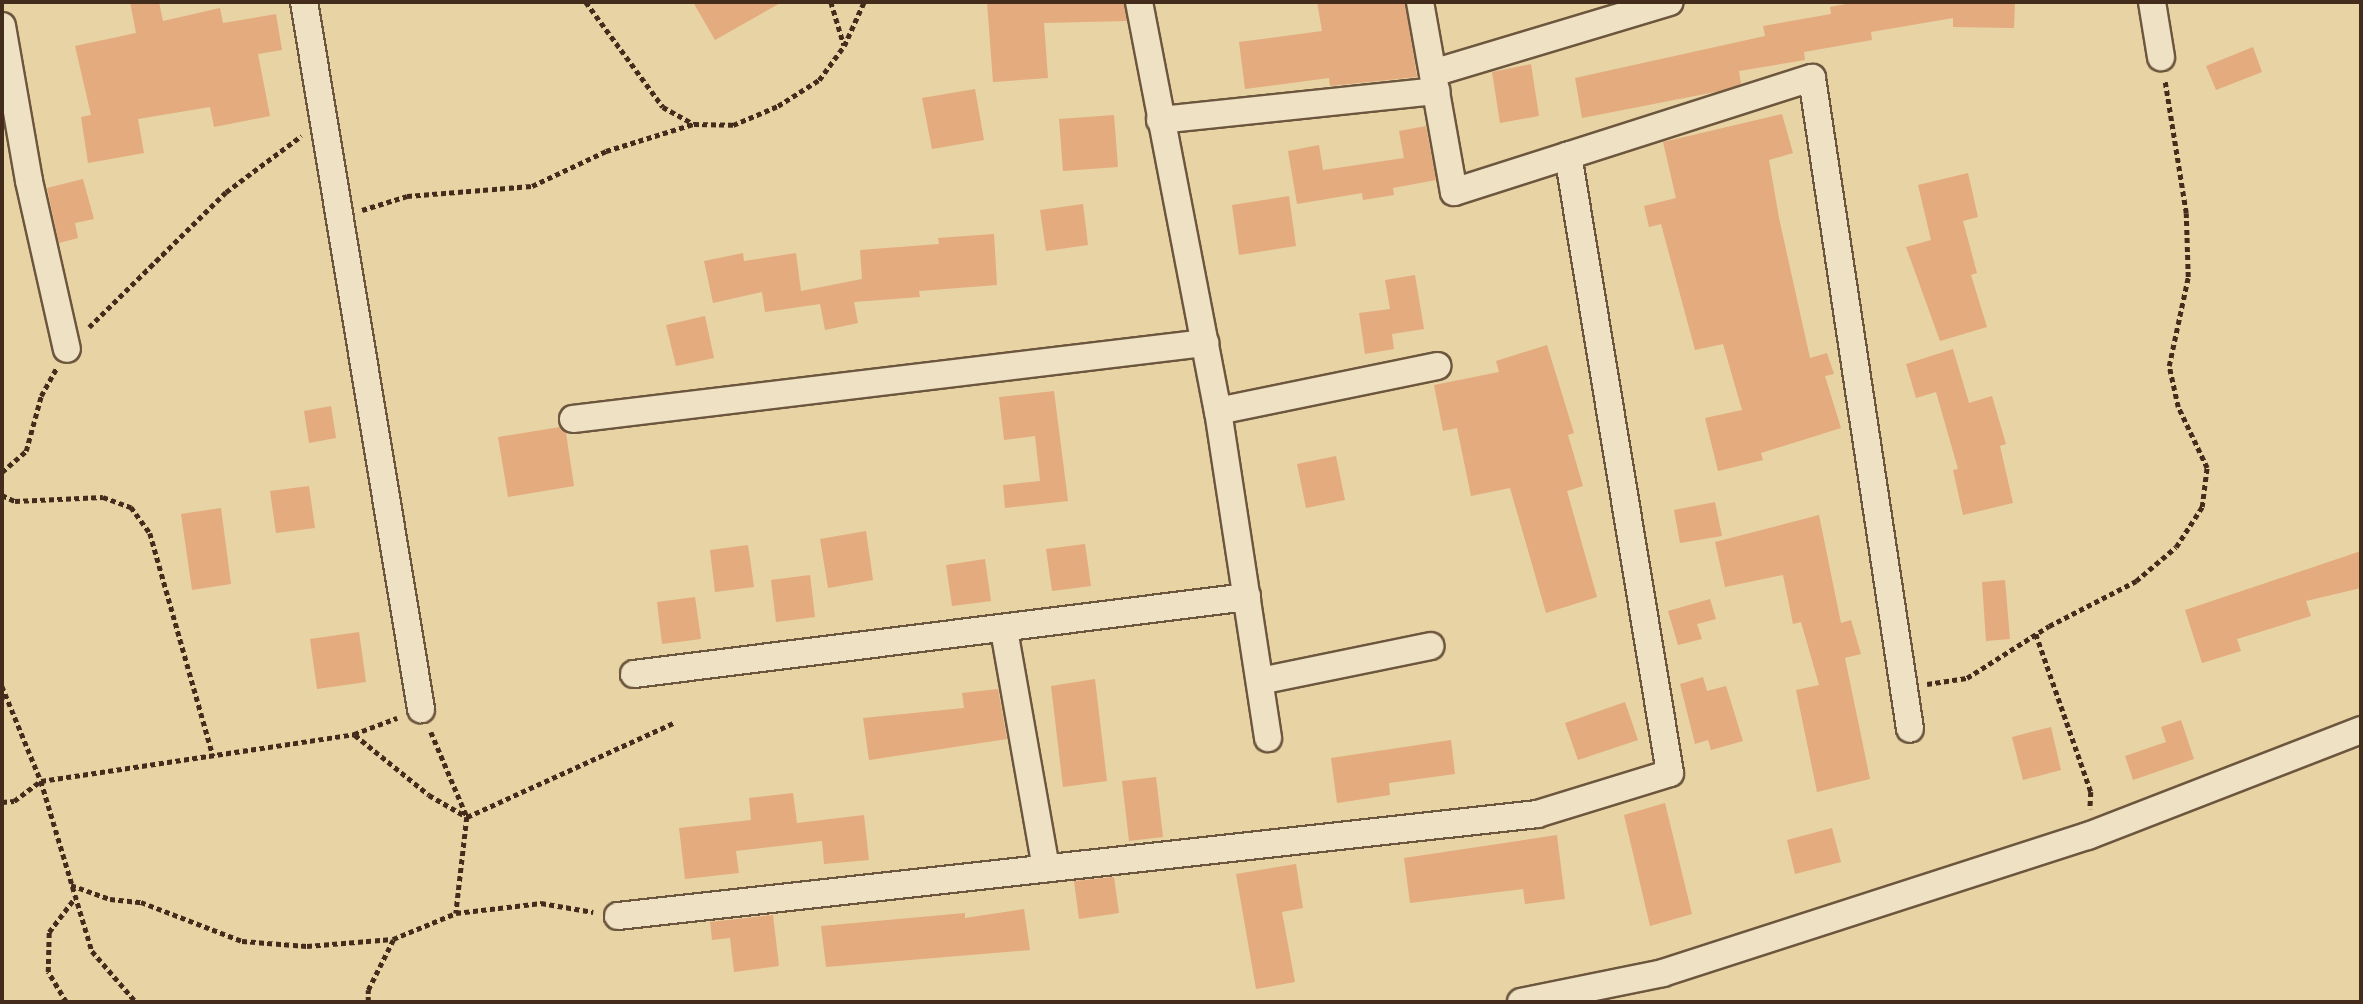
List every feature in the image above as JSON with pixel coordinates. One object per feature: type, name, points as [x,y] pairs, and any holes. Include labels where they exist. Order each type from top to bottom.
[{"type":"street","points":[[304,2],[421,709]]},
{"type":"street","points":[[1139,2],[1218,411],[1268,738]]},
{"type":"street","points":[[1420,2],[1454,191],[1812,78],[1910,729]]},
{"type":"street","points":[[1160,120],[1434,82],[1670,2]]},
{"type":"street","points":[[2152,2],[2161,57]]},
{"type":"street","points":[[2,26],[29,181],[67,348]]},
{"type":"street","points":[[618,916],[1537,814],[1670,773],[1568,155]]},
{"type":"street","points":[[573,419],[1205,343]]},
{"type":"street","points":[[1218,411],[1437,366]]},
{"type":"street","points":[[634,674],[1004,630],[1247,597]]},
{"type":"street","points":[[1004,630],[1046,868]]},
{"type":"street","points":[[1260,681],[1430,646]]},
{"type":"street","points":[[1521,1002],[1663,973],[2088,836],[2361,730]]},
{"type":"path","points":[[586,2],[663,107],[694,124]]},
{"type":"path","points":[[831,2],[844,46]]},
{"type":"path","points":[[340,216],[407,197],[531,186],[606,151],[694,124],[733,125],[778,106],[819,80],[844,46],[864,2]]},
{"type":"path","points":[[1904,688],[1967,677],[2036,634],[2136,581],[2176,547],[2202,507],[2207,468],[2178,407],[2169,366],[2188,277],[2186,213],[2161,57]]},
{"type":"path","points":[[2,472],[26,451],[41,396],[67,348],[226,192],[324,119]]},
{"type":"path","points":[[2,495],[15,501],[103,497],[131,507],[150,533],[213,755]]},
{"type":"path","points":[[2036,634],[2091,792],[2088,836]]},
{"type":"path","points":[[2,686],[41,781],[92,951],[136,1002]]},
{"type":"path","points":[[2,802],[14,801],[41,781],[354,734],[421,709],[467,817],[456,913]]},
{"type":"path","points":[[467,817],[675,722]]},
{"type":"path","points":[[354,734],[429,794],[467,817]]},
{"type":"path","points":[[71,885],[110,899],[141,902],[242,941],[307,946],[393,939],[456,913],[541,903],[618,916]]},
{"type":"path","points":[[66,1002],[48,972],[49,932],[75,899]]},
{"type":"path","points":[[368,1002],[368,990],[393,939]]},
{"type":"building","points":[[130,2],[159,2],[163,21],[220,8],[223,23],[276,14],[282,50],[258,54],[270,116],[214,127],[210,107],[138,119],[144,153],[88,163],[81,117],[91,115],[75,46],[136,33]]},
{"type":"building","points":[[693,2],[782,2],[715,40]]},
{"type":"building","points":[[987,2],[1124,2],[1127,21],[1044,23],[1048,78],[993,82]]},
{"type":"building","points":[[1317,2],[1405,2],[1417,77],[1330,86],[1329,78],[1245,89],[1239,42],[1322,31]]},
{"type":"building","points":[[1856,2],[2015,2],[2014,28],[1953,27],[1953,18],[1871,32],[1872,40],[1804,52],[1805,60],[1739,71],[1741,84],[1720,91],[1582,118],[1575,78],[1765,36],[1763,26],[1831,14],[1830,7]]},
{"type":"building","points":[[2253,47],[2262,72],[2216,90],[2206,66]]},
{"type":"building","points":[[1531,64],[1539,116],[1500,123],[1492,72]]},
{"type":"building","points":[[975,89],[984,140],[932,149],[922,98]]},
{"type":"building","points":[[1782,114],[1793,153],[1769,160],[1779,218],[1810,358],[1827,353],[1834,374],[1825,376],[1841,428],[1761,453],[1763,460],[1718,471],[1705,418],[1742,410],[1723,344],[1695,350],[1661,224],[1649,227],[1644,206],[1676,198],[1663,142]]},
{"type":"building","points":[[1114,115],[1118,167],[1063,171],[1059,119]]},
{"type":"building","points":[[1426,126],[1436,180],[1393,188],[1394,195],[1363,200],[1362,193],[1297,204],[1288,151],[1319,145],[1323,170],[1404,158],[1399,131]]},
{"type":"building","points":[[1968,173],[1978,217],[1963,221],[1977,273],[1971,275],[1987,327],[1940,341],[1906,247],[1931,240],[1918,185]]},
{"type":"building","points":[[83,179],[94,219],[75,223],[78,238],[59,243],[47,188]]},
{"type":"building","points":[[1289,196],[1296,246],[1239,255],[1232,205]]},
{"type":"building","points":[[1083,204],[1088,245],[1046,251],[1040,210]]},
{"type":"building","points":[[994,234],[997,285],[919,291],[920,297],[854,302],[858,323],[825,330],[820,304],[765,312],[762,292],[713,303],[704,261],[743,253],[744,261],[796,253],[801,291],[862,279],[860,250],[939,244],[938,238]]},
{"type":"building","points":[[1415,275],[1424,329],[1392,334],[1394,349],[1365,354],[1359,313],[1390,309],[1385,280]]},
{"type":"building","points":[[705,316],[714,358],[676,366],[666,325]]},
{"type":"building","points":[[1547,345],[1574,433],[1568,435],[1583,486],[1567,491],[1597,597],[1546,613],[1510,488],[1471,496],[1457,428],[1443,431],[1434,385],[1499,372],[1496,361]]},
{"type":"building","points":[[1953,349],[1969,403],[1992,396],[2006,444],[2000,446],[2013,503],[1963,515],[1953,470],[1958,469],[1936,392],[1916,398],[1906,364]]},
{"type":"building","points":[[1054,391],[1068,501],[1005,508],[1003,485],[1040,481],[1035,436],[1004,440],[999,397]]},
{"type":"building","points":[[331,406],[336,438],[309,443],[304,411]]},
{"type":"building","points":[[560,427],[566,433],[574,486],[508,497],[498,437]]},
{"type":"building","points":[[1336,456],[1345,500],[1306,508],[1297,464]]},
{"type":"building","points":[[309,486],[315,528],[276,533],[270,491]]},
{"type":"building","points":[[1715,502],[1722,536],[1680,543],[1674,510]]},
{"type":"building","points":[[221,508],[231,584],[192,590],[181,514]]},
{"type":"building","points":[[1819,515],[1841,623],[1851,620],[1861,654],[1845,658],[1870,779],[1817,792],[1796,690],[1819,685],[1801,622],[1793,624],[1783,575],[1725,587],[1715,542]]},
{"type":"building","points":[[866,531],[873,580],[828,588],[820,539]]},
{"type":"building","points":[[1085,544],[1091,586],[1052,591],[1046,549]]},
{"type":"building","points":[[748,545],[754,587],[715,592],[710,550]]},
{"type":"building","points":[[2361,551],[2361,588],[2306,601],[2311,616],[2237,639],[2241,651],[2202,663],[2185,610]]},
{"type":"building","points":[[985,559],[991,601],[952,606],[946,565]]},
{"type":"building","points":[[810,575],[815,617],[776,622],[771,580]]},
{"type":"building","points":[[2005,580],[2010,639],[1986,641],[1982,582]]},
{"type":"building","points":[[695,597],[701,639],[662,644],[657,602]]},
{"type":"building","points":[[1710,599],[1716,619],[1697,624],[1702,639],[1678,645],[1668,611]]},
{"type":"building","points":[[359,632],[366,682],[317,689],[310,639]]},
{"type":"building","points":[[1703,677],[1707,691],[1726,686],[1743,741],[1711,750],[1708,740],[1695,744],[1680,684]]},
{"type":"building","points":[[1095,679],[1107,781],[1063,787],[1051,686]]},
{"type":"building","points":[[998,689],[1007,739],[869,760],[863,718],[964,708],[962,693]]},
{"type":"building","points":[[1625,702],[1638,740],[1578,760],[1565,723]]},
{"type":"building","points":[[2181,720],[2194,759],[2133,780],[2125,756],[2166,742],[2161,727]]},
{"type":"building","points":[[2051,727],[2061,770],[2023,780],[2012,737]]},
{"type":"building","points":[[1451,740],[1455,774],[1389,783],[1390,795],[1337,803],[1331,758]]},
{"type":"building","points":[[1156,777],[1163,837],[1129,841],[1122,781]]},
{"type":"building","points":[[793,793],[797,823],[864,815],[869,860],[824,864],[822,841],[736,851],[739,873],[685,879],[679,828],[751,820],[749,798]]},
{"type":"building","points":[[1665,803],[1692,914],[1650,926],[1624,815]]},
{"type":"building","points":[[1832,828],[1841,862],[1795,874],[1787,840]]},
{"type":"building","points":[[1557,835],[1565,899],[1525,904],[1523,889],[1410,903],[1404,858]]},
{"type":"building","points":[[1296,864],[1303,908],[1282,912],[1295,982],[1256,989],[1236,874]]},
{"type":"building","points":[[1114,877],[1119,913],[1079,919],[1074,881]]},
{"type":"building","points":[[1024,909],[1030,950],[826,967],[821,926],[965,913],[965,918]]},
{"type":"building","points":[[773,915],[779,966],[734,972],[730,938],[712,940],[710,922]]}]
